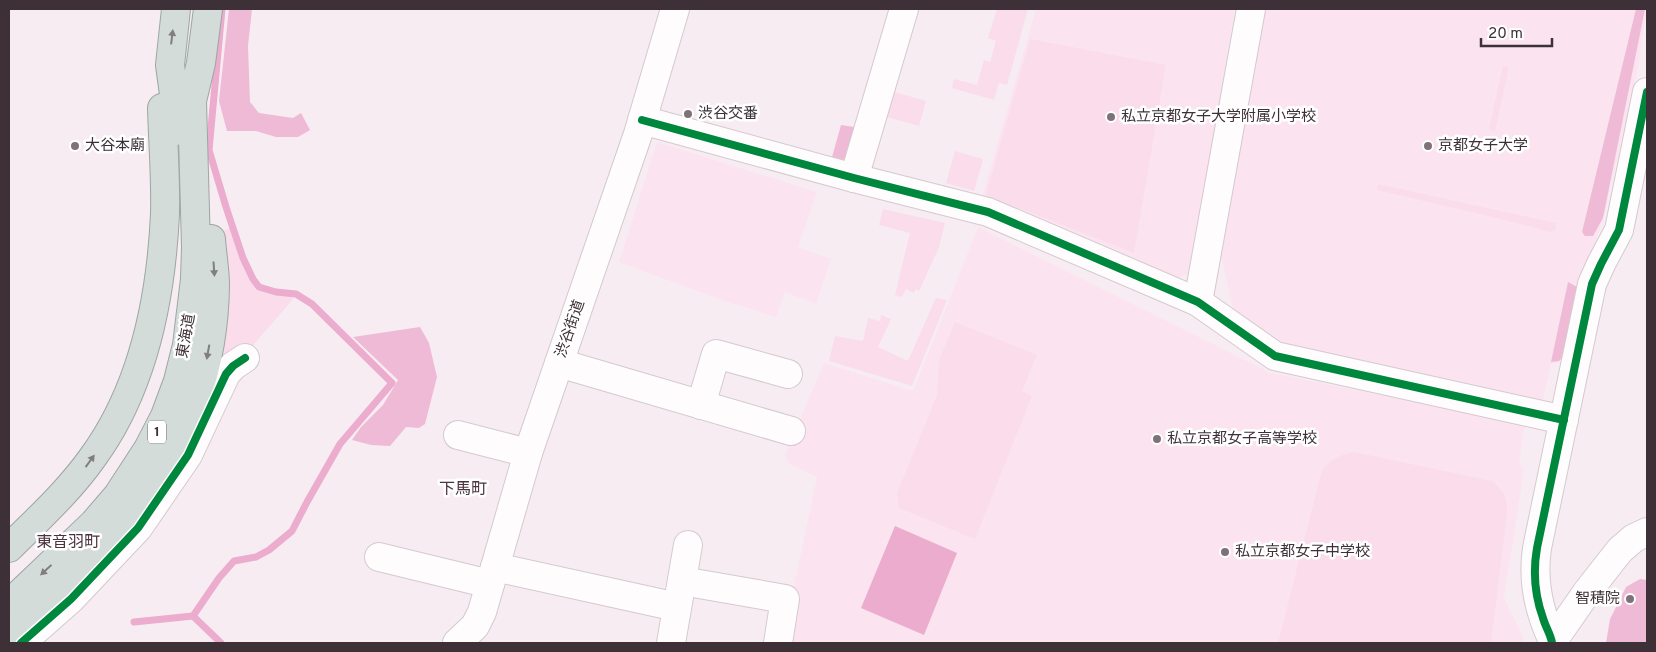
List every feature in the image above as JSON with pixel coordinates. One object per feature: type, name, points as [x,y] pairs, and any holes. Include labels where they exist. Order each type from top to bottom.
[{"type":"highway","name":"東海道","points":[[9,604],[94,523],[118,495],[139,465],[165,416],[178,381],[194,306],[180,238],[175,102],[170,65],[176,9]]},
{"type":"highway","name":"1","points":[[9,632],[114,533],[139,503],[162,470],[181,436],[199,391],[210,343],[194,306],[214,275],[206,164],[205,101],[201,63],[208,9]]},
{"type":"highway","name":"1","points":[[9,548],[65,492],[94,456],[122,408],[140,366],[152,321],[163,248],[165,213],[162,101],[170,65]]},
{"type":"highway","name":"東海道","points":[[9,580],[87,505],[123,458],[141,426],[156,392],[169,349],[194,306]]},
{"type":"street","name":"渋谷街道","points":[[457,643],[470,632],[479,619],[528,453],[642,120],[675,9]]},
{"type":"street","points":[[854,178],[904,9]]},
{"type":"street","points":[[1198,302],[1251,9]]},
{"type":"street","points":[[1552,642],[1538,603],[1535,560],[1592,284],[1600,264],[1619,230],[1647,92]]},
{"type":"street","points":[[642,120],[854,178],[988,212],[1198,302],[1274,356],[1564,420]]},
{"type":"street","points":[[701,405],[716,354],[788,374]]},
{"type":"street","points":[[21,643],[71,599],[138,528],[188,455],[226,374],[233,366],[245,358]]},
{"type":"street","points":[[559,363],[791,431]]},
{"type":"street","points":[[458,435],[528,453]]},
{"type":"street","points":[[1552,642],[1587,592],[1620,550],[1634,538],[1647,532]]},
{"type":"street","points":[[671,643],[688,545]]},
{"type":"street","points":[[379,557],[493,575],[680,594],[786,599],[778,643]]},
{"type":"shaded area","points":[[229,9],[252,9],[248,46],[250,102],[259,113],[293,118],[301,113],[310,130],[298,137],[276,137],[256,131],[227,131],[219,101]]},
{"type":"shaded area","points":[[997,9],[1028,9],[1007,85],[999,83],[994,100],[952,88],[954,79],[977,85],[984,60],[990,62],[996,41],[988,38]]},
{"type":"shaded area","name":"私立京都女子大学附属小学校","points":[[1036,9],[1235,9],[1190,272],[1178,279],[982,198]]},
{"type":"shaded area","name":"京都女子大学","points":[[1263,9],[1647,9],[1637,73],[1603,219],[1580,287],[1566,356],[1560,362],[1551,364],[1542,405],[1276,350],[1235,319],[1219,245]]},
{"type":"shaded area","points":[[1636,9],[1645,9],[1603,218],[1593,236],[1585,236],[1582,232]]},
{"type":"shaded area","points":[[1030,39],[1166,65],[1134,253],[986,195]]},
{"type":"shaded area","points":[[1503,66],[1509,67],[1495,131],[1489,129]]},
{"type":"shaded area","points":[[891,91],[926,101],[919,126],[883,116]]},
{"type":"shaded area","points":[[841,125],[854,127],[845,160],[832,157]]},
{"type":"shaded area","points":[[657,142],[817,192],[798,247],[831,259],[816,304],[785,292],[776,317],[724,301],[619,262]]},
{"type":"shaded area","points":[[955,151],[983,159],[974,191],[946,183]]},
{"type":"shaded area","points":[[1378,184],[1556,223],[1555,230],[1550,232],[1377,190]]},
{"type":"shaded area","points":[[883,209],[945,223],[939,247],[919,291],[916,289],[914,293],[906,289],[902,297],[895,295],[910,233],[879,225]]},
{"type":"shaded area","name":"私立京都女子高等学校","points":[[978,227],[1271,373],[1525,424],[1519,462],[1524,471],[1504,598],[1523,637],[1522,643],[782,643],[817,477],[789,464],[785,454],[824,363],[913,391]]},
{"type":"shaded area","points":[[231,228],[242,262],[255,285],[269,293],[294,298],[250,348],[218,363],[222,231]]},
{"type":"shaded area","points":[[1568,282],[1579,288],[1565,355],[1559,361],[1551,362]]},
{"type":"shaded area","points":[[936,298],[947,300],[912,386],[829,361],[835,336],[863,341],[868,318],[880,321],[881,315],[891,319],[878,347],[908,361]]},
{"type":"shaded area","points":[[955,322],[1037,355],[1022,391],[1032,396],[975,539],[899,508],[897,493],[937,395],[939,360]]},
{"type":"shaded area","points":[[420,327],[429,343],[437,377],[425,424],[419,428],[406,427],[390,446],[371,445],[352,440],[361,427],[383,405],[398,380],[353,337]]},
{"type":"shaded area","points":[[1354,452],[1492,481],[1502,491],[1507,513],[1491,643],[1278,643],[1322,470],[1336,458]]},
{"type":"shaded area","points":[[895,526],[957,553],[924,635],[861,608]]},
{"type":"shaded area","name":"智積院","points":[[1640,579],[1647,580],[1647,643],[1606,643],[1610,619],[1626,587]]},
{"type":"waterway","points":[[193,616],[219,578],[234,561],[256,557],[269,550],[292,531],[340,444],[392,383],[312,304],[296,294],[276,292],[259,287],[243,258],[209,150],[222,9]]},
{"type":"waterway","points":[[134,622],[193,616],[221,643]]},
{"type":"cycle path","points":[[1552,643],[1540,610],[1537,592],[1535,566],[1537,548],[1592,284],[1619,230],[1647,92]]},
{"type":"cycle path","points":[[642,120],[854,178],[988,212],[1198,302],[1275,356],[1564,420]]},
{"type":"cycle path","points":[[21,643],[71,599],[138,528],[188,455],[226,374],[233,366],[245,358]]},
{"type":"place","name":"渋谷交番","points":[[688,114]]},
{"type":"place","name":"私立京都女子大学附属小学校","points":[[1111,117]]},
{"type":"place","name":"大谷本廟","points":[[75,146]]},
{"type":"place","name":"京都女子大学","points":[[1428,146]]},
{"type":"place","name":"私立京都女子高等学校","points":[[1157,439]]},
{"type":"place","name":"私立京都女子中学校","points":[[1225,552]]},
{"type":"place","name":"智積院","points":[[1630,599]]},
{"type":"district","name":"下馬町","points":[[463,490]]},
{"type":"district","name":"東音羽町","points":[[68,543]]}]
